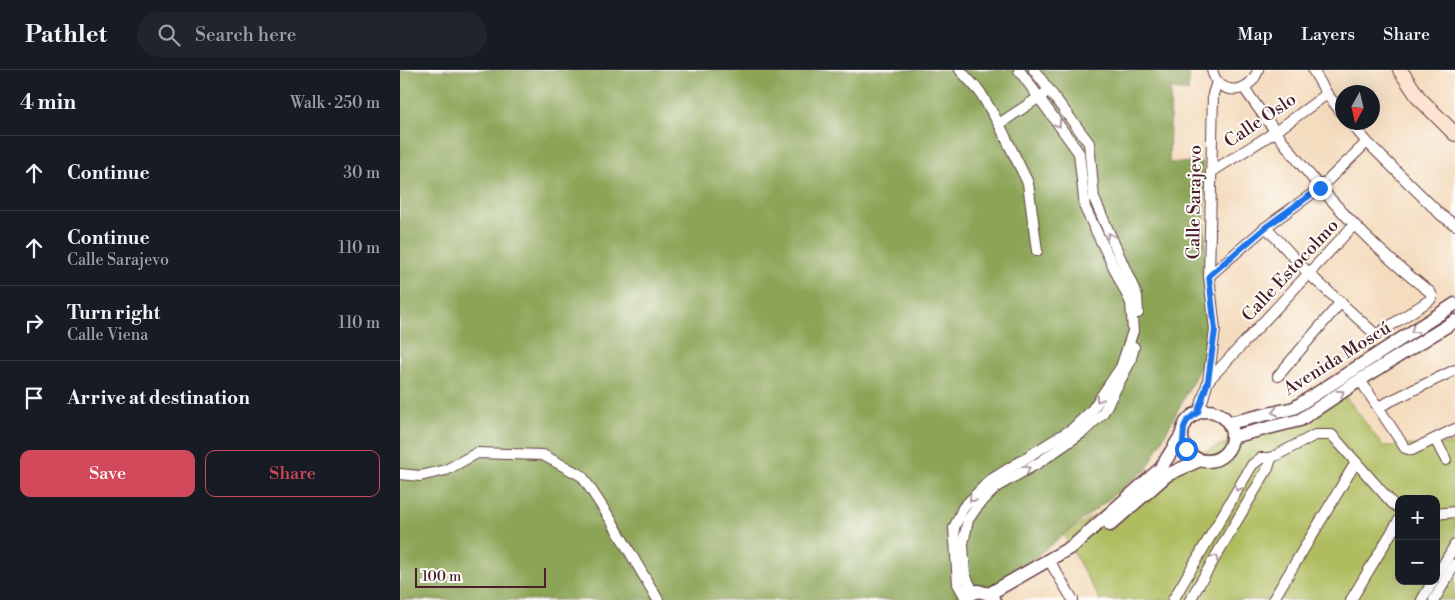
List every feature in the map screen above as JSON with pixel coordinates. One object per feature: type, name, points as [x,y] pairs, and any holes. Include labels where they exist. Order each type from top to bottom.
[{"type":"main road","points":[[1400,70],[1419,98],[1455,134]]},
{"type":"street","points":[[960,70],[980,92],[999,124],[1028,182],[1037,252]]},
{"type":"street","points":[[992,598],[984,591],[968,597],[963,544],[968,520],[977,507],[1006,476],[1040,462],[1080,428],[1103,413],[1130,362],[1139,325],[1137,296],[1085,208],[1079,153],[1019,70]]},
{"type":"street","points":[[1034,70],[1089,143],[1094,198],[1117,264]]},
{"type":"street","points":[[1212,70],[1217,82],[1230,89],[1244,88],[1255,78],[1258,70]]},
{"type":"street","points":[[1313,70],[1335,105]]},
{"type":"street","name":"Calle Sarajevo","points":[[1198,412],[1208,381],[1215,330],[1209,276],[1213,94],[1217,82]]},
{"type":"street","points":[[1244,88],[1275,132],[1320,188],[1354,225],[1400,269],[1430,292],[1432,296],[1430,300],[1386,328],[1374,333],[1309,274],[1266,227]]},
{"type":"street","points":[[999,124],[1049,90]]},
{"type":"street","name":"Calle Oslo","points":[[1211,172],[1275,132],[1327,94]]},
{"type":"street","points":[[1356,130],[1366,142],[1441,215],[1455,225]]},
{"type":"street","points":[[1209,276],[1266,227],[1320,188],[1366,142]]},
{"type":"street","name":"Calle Estocolmo","points":[[1208,381],[1354,225]]},
{"type":"street","points":[[1278,376],[1341,302]]},
{"type":"street","name":"Avenida Moscú","points":[[1229,423],[1294,408],[1455,304]]},
{"type":"street","points":[[1434,317],[1443,329]]},
{"type":"street","name":"Avenida Moscú","points":[[1232,437],[1300,420],[1360,380],[1455,322]]},
{"type":"street","points":[[1378,407],[1455,370]]},
{"type":"street","points":[[1360,380],[1408,450],[1412,450],[1455,429]]},
{"type":"street","points":[[992,598],[1073,546],[1115,514],[1164,472],[1200,460],[1214,460],[1221,457],[1231,445],[1232,437],[1229,423],[1216,412],[1198,412],[1187,421],[1164,472]]},
{"type":"street","points":[[1182,434],[1186,449],[1191,455],[1200,460]]},
{"type":"street","points":[[1173,600],[1252,465],[1261,458],[1271,458],[1315,435],[1332,435],[1395,506]]},
{"type":"street","points":[[1436,439],[1446,460]]},
{"type":"street","points":[[400,474],[420,476],[446,470],[477,453],[543,455],[582,476],[611,520],[658,600]]},
{"type":"street","points":[[1190,600],[1268,468],[1271,458]]},
{"type":"street","points":[[1273,600],[1356,462]]},
{"type":"street","points":[[1440,514],[1455,512]]},
{"type":"street","points":[[992,598],[1053,567],[1080,550],[1115,514]]},
{"type":"street","points":[[1351,600],[1395,527]]},
{"type":"street","points":[[1440,569],[1455,545]]},
{"type":"street","points":[[1440,579],[1455,564]]},
{"type":"street","points":[[1053,567],[1073,600]]},
{"type":"street","points":[[1422,600],[1434,585]]},
{"type":"street","points":[[1434,600],[1436,585]]},
{"type":"green space","points":[[400,70],[1190,70],[1188,92],[1171,88],[1169,163],[1203,162],[1208,352],[1147,469],[996,588],[958,600],[400,600]]},
{"type":"green space","points":[[1340,389],[1383,446],[1455,444],[1455,600],[1100,600],[1063,534],[1197,455],[1312,406]]},
{"type":"route","points":[[1186,449],[1182,434],[1187,421],[1198,412],[1208,381],[1215,330],[1209,276],[1266,227],[1320,188]]}]
